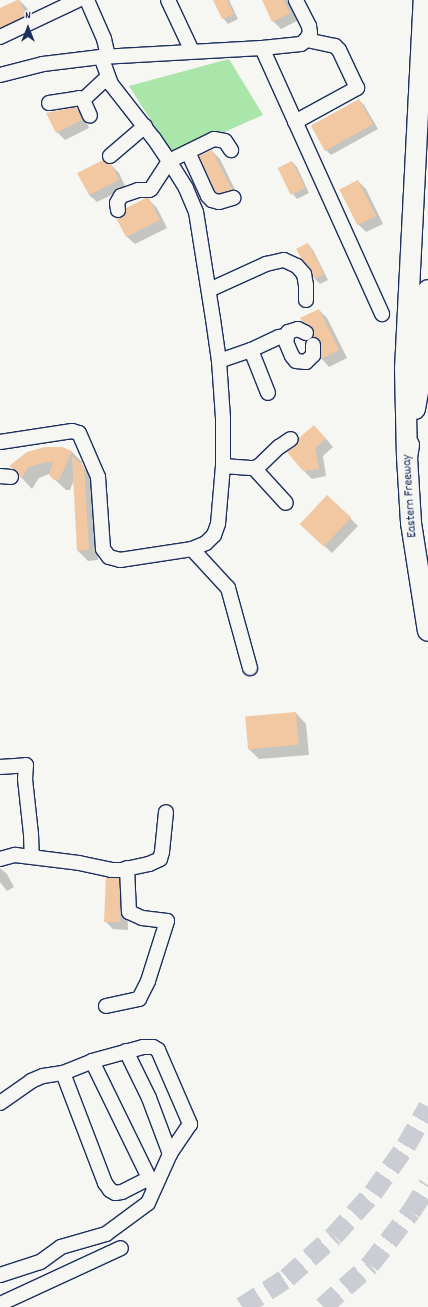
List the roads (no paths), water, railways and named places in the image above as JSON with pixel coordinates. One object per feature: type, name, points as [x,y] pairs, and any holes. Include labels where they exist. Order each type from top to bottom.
[{"type":"highway","points":[[407,457],[405,369],[424,0]]},
{"type":"highway","name":"Eastern Freeway","points":[[428,290],[422,369],[407,457],[411,523],[428,631]]},
{"type":"street","points":[[0,37],[78,0]]},
{"type":"street","points":[[0,442],[72,432],[79,433],[98,477],[103,549],[109,557],[120,560],[192,549],[206,542],[214,535],[218,524],[223,466],[223,418],[219,361],[196,212],[186,188],[170,161],[145,126],[107,78],[104,57],[104,39],[87,0]]},
{"type":"street","points":[[168,0],[192,52]]},
{"type":"street","points":[[0,75],[43,64],[104,57],[262,48],[301,44],[306,40],[310,32],[309,26],[296,0]]},
{"type":"street","points":[[295,122],[355,91],[357,88],[339,50],[335,46],[306,40]]},
{"type":"street","points":[[262,48],[382,314]]},
{"type":"street","points":[[83,100],[107,78]]},
{"type":"street","points":[[49,103],[79,98],[83,100],[90,116]]},
{"type":"street","points":[[110,156],[145,126]]},
{"type":"street","points":[[118,210],[117,203],[121,196],[133,191],[151,189],[170,161],[214,139],[225,141],[231,150]]},
{"type":"street","points":[[188,152],[208,196],[219,202],[233,198]]},
{"type":"street","points":[[209,290],[266,264],[284,260],[297,266],[304,274],[306,300]]},
{"type":"street","points":[[306,333],[298,329],[288,332],[286,342],[292,356],[296,361],[302,363],[310,360],[313,355],[313,345]]},
{"type":"street","points":[[219,361],[251,350],[279,337],[286,336]]},
{"type":"street","points":[[251,350],[268,393]]},
{"type":"street","points":[[223,466],[254,468],[260,466],[279,447],[290,439]]},
{"type":"street","points":[[254,468],[286,503]]},
{"type":"street","points":[[192,549],[228,588],[250,668]]},
{"type":"street","points":[[0,767],[26,765],[25,779],[32,834],[32,857]]},
{"type":"street","points":[[0,859],[15,855],[79,863],[111,870],[149,864],[160,858],[166,812]]},
{"type":"street","points":[[106,1006],[139,999],[148,980],[166,920],[142,918],[129,912],[127,868]]},
{"type":"street","points":[[0,1103],[31,1081],[43,1076],[63,1073],[92,1061],[126,1051],[143,1047],[153,1047],[158,1050],[189,1120],[188,1128],[170,1154],[152,1185],[148,1203],[112,1231],[98,1237],[61,1247],[40,1262],[0,1275]]},
{"type":"street","points":[[126,1051],[149,1098],[170,1154]]},
{"type":"street","points":[[92,1061],[152,1185]]},
{"type":"street","points":[[63,1073],[105,1183],[110,1190],[115,1193],[152,1185]]},
{"type":"street","points":[[0,1304],[121,1248]]},
{"type":"tunnel","points":[[242,1307],[287,1278],[334,1236],[373,1193],[406,1146],[428,1107]]},
{"type":"tunnel","points":[[323,1307],[370,1265],[411,1212],[428,1185]]}]
